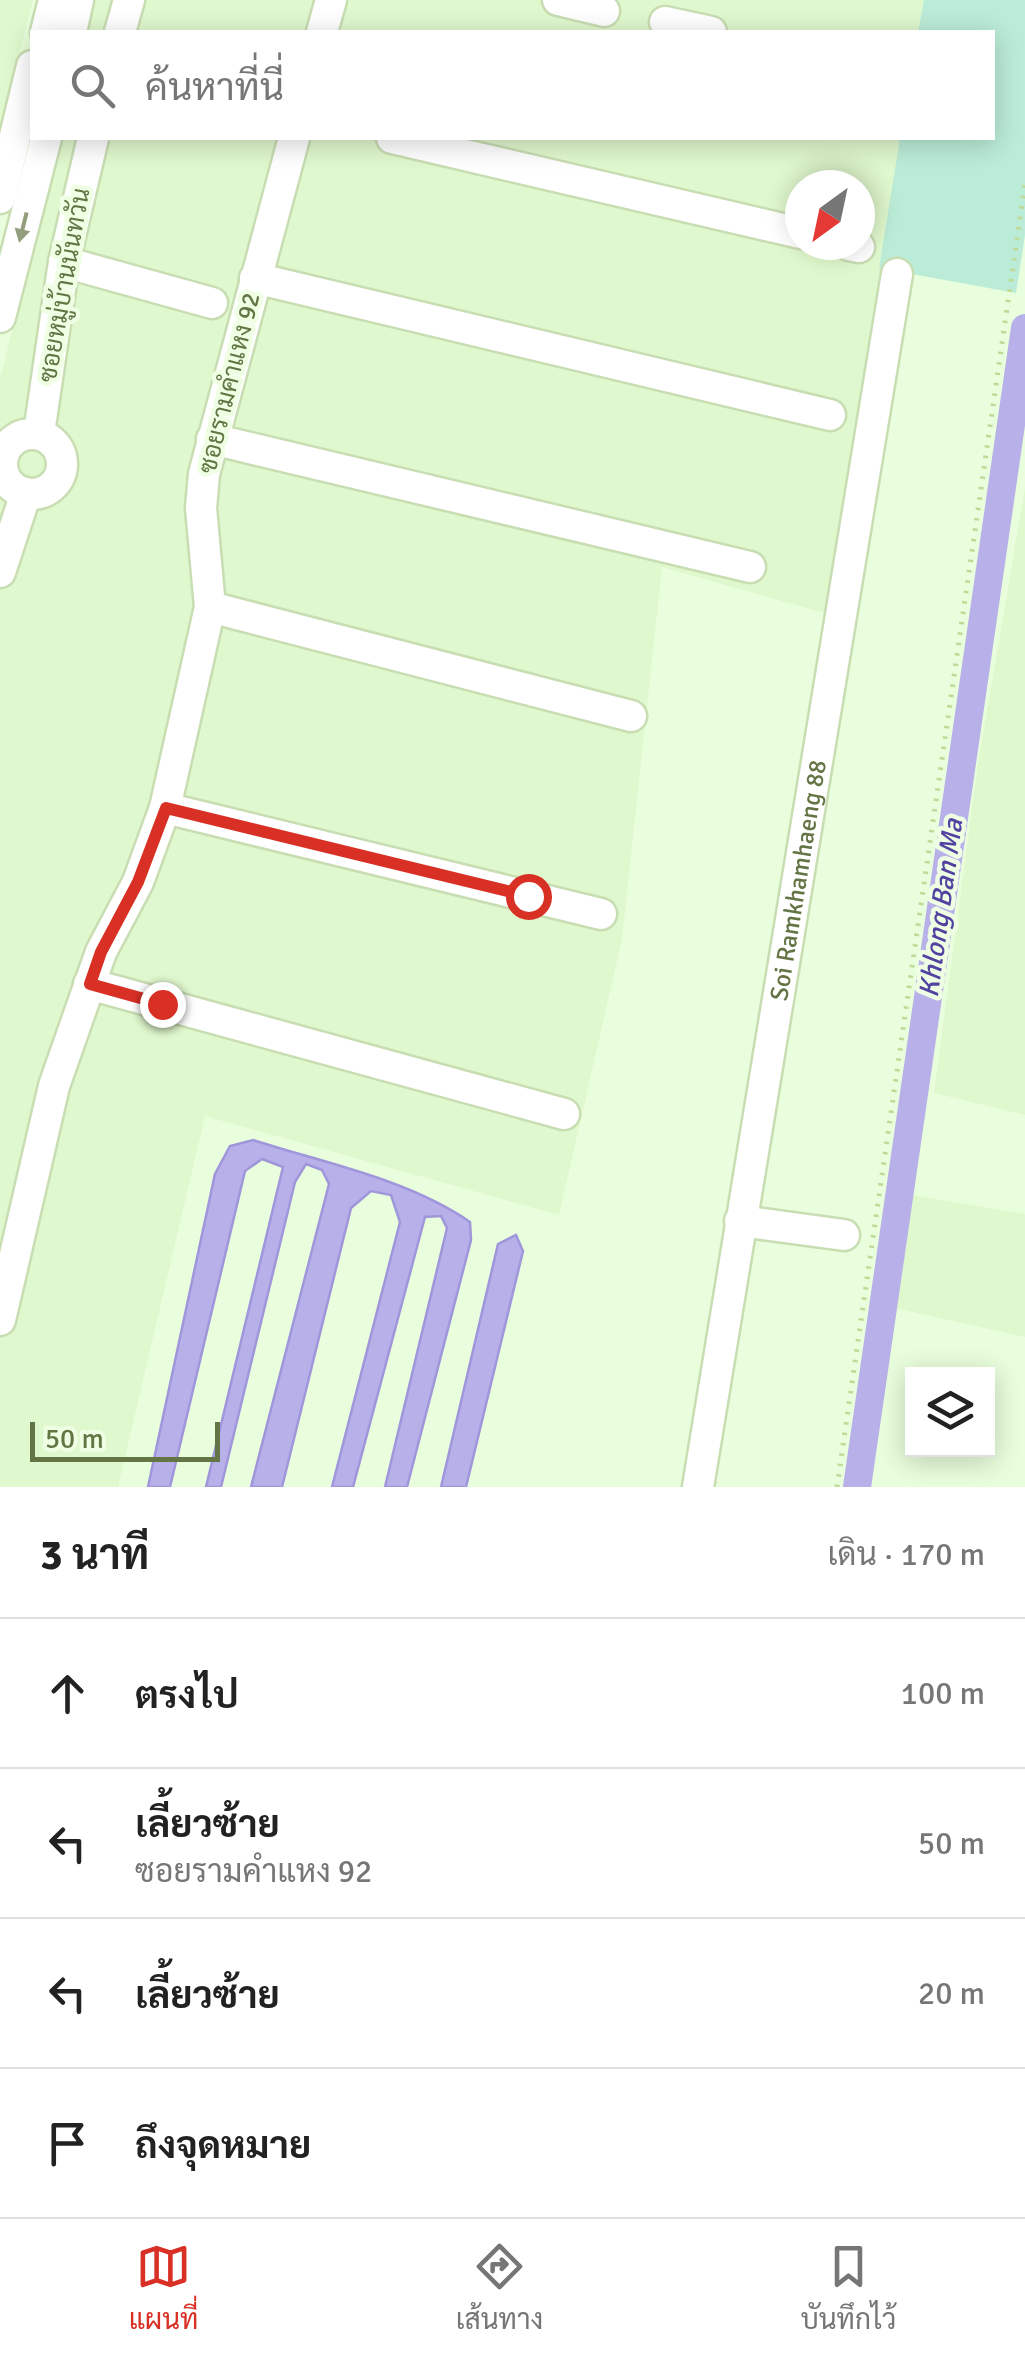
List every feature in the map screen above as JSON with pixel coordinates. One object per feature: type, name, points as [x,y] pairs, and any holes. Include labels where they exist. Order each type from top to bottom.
[{"type":"street","points":[[46,30],[54,0]]},
{"type":"street","points":[[71,30],[78,0]]},
{"type":"street","points":[[121,30],[129,0]]},
{"type":"street","points":[[323,30],[331,0]]},
{"type":"street","points":[[558,0],[608,14]]},
{"type":"street","points":[[663,18],[704,30]]},
{"type":"street","points":[[0,198],[30,74]]},
{"type":"street","points":[[0,318],[45,140]]},
{"type":"street","name":"ซอยหมู่บ้านนันทวัน","points":[[39,433],[64,262],[93,140]]},
{"type":"street","name":"ซอยรามคําแหง 92","points":[[0,1320],[54,1086],[101,952],[138,882],[166,808],[210,606],[201,508],[212,439],[293,140]]},
{"type":"street","points":[[400,140],[785,230]]},
{"type":"street","points":[[64,262],[212,303]]},
{"type":"street","name":"Soi Ramkhamhaeng 88","points":[[698,1487],[897,274]]},
{"type":"street","points":[[256,278],[830,416]]},
{"type":"street","points":[[39,433],[58,447],[62,470],[49,489],[26,493],[7,480],[2,457],[16,438],[39,433]]},
{"type":"street","points":[[212,439],[750,567]]},
{"type":"street","points":[[0,572],[26,493]]},
{"type":"street","points":[[210,606],[631,716]]},
{"type":"street","points":[[166,808],[601,914]]},
{"type":"street","points":[[90,984],[564,1114]]},
{"type":"street","points":[[740,1221],[844,1235]]},
{"type":"path","points":[[837,1487],[1025,184]]},
{"type":"shaded area","points":[[0,0],[33,0],[0,129]]},
{"type":"shaded area","points":[[92,0],[924,0],[918,30],[85,30]]},
{"type":"shaded area","points":[[924,0],[1025,0],[1025,235],[1016,293],[879,268],[900,140],[995,140],[995,30],[918,30]]},
{"type":"shaded area","points":[[59,140],[900,140],[828,614],[662,567],[622,939],[559,1215],[205,1116],[118,1487],[0,1487],[0,380]]},
{"type":"shaded area","points":[[1025,488],[1025,1115],[934,1093],[978,764]]},
{"type":"shaded area","points":[[253,1140],[393,1183],[470,1222],[471,1240],[407,1487],[385,1487],[447,1228],[441,1216],[425,1217],[353,1487],[332,1487],[400,1222],[391,1195],[371,1191],[351,1208],[282,1487],[251,1487],[329,1184],[322,1170],[306,1164],[295,1182],[221,1487],[206,1487],[283,1167],[262,1159],[245,1171],[170,1487],[148,1487],[215,1174],[230,1146]]},
{"type":"shaded area","points":[[911,1195],[1025,1214],[1025,1337],[895,1308]]},
{"type":"shaded area","points":[[516,1235],[523,1251],[466,1487],[441,1487],[498,1244]]},
{"type":"waterway","name":"Khlong Ban Ma","points":[[857,1487],[1025,328]]},
{"type":"route","points":[[162,1004],[90,984],[101,952],[138,882],[166,808],[528,896]]}]
